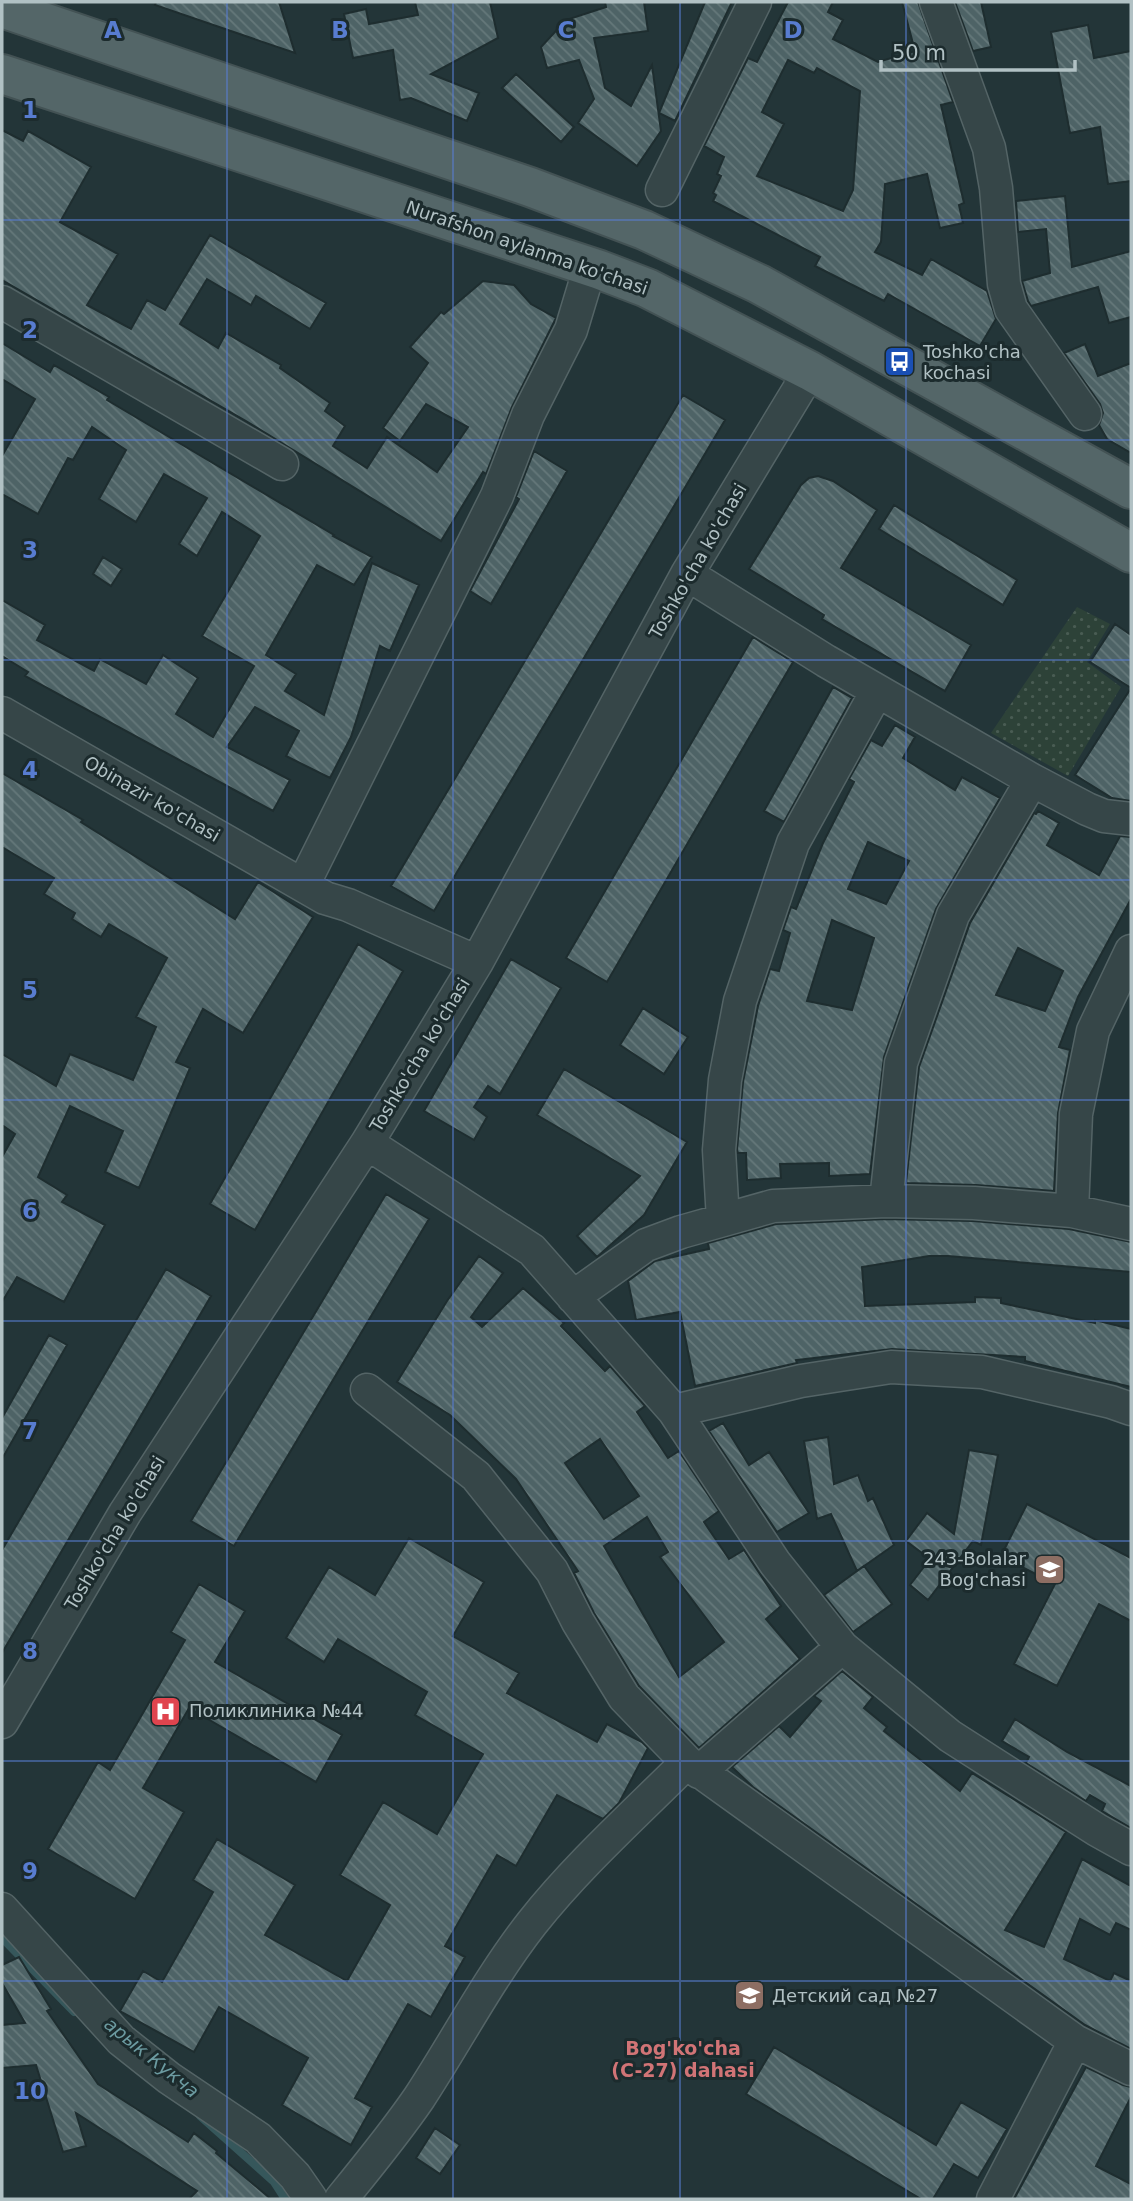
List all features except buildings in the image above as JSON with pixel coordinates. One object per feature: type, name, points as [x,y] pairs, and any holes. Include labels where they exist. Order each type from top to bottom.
[{"type":"main road","points":[[16,8],[530,187],[644,230],[759,284],[1131,489]]},
{"type":"main road","name":"Nurafshon aylanma ko'chasi","points":[[2,74],[647,288],[810,371],[1131,553]]},
{"type":"street","points":[[662,190],[755,2]]},
{"type":"street","points":[[936,2],[989,148],[996,188],[1004,284],[1011,309],[1085,414]]},
{"type":"street","points":[[303,885],[497,496],[528,415],[571,330],[590,267]]},
{"type":"street","points":[[2,302],[282,464]]},
{"type":"street","name":"Toshko'cha ko'chasi","points":[[2,1722],[125,1513],[367,1143],[477,962],[687,574],[810,371]]},
{"type":"street","points":[[687,574],[877,691],[1032,780],[1104,816],[1131,819]]},
{"type":"street","points":[[723,1220],[719,1150],[725,1080],[740,1001],[793,843],[877,691]]},
{"type":"street","name":"Obinazir ko'chasi","points":[[2,713],[325,898],[348,905],[477,962]]},
{"type":"street","points":[[886,1201],[901,1063],[953,915],[1032,780]]},
{"type":"street","points":[[1072,1211],[1076,1114],[1093,1031],[1131,951]]},
{"type":"street","points":[[367,1143],[532,1250],[674,1411],[775,1563],[842,1647],[950,1736],[1131,1849]]},
{"type":"street","points":[[572,1297],[646,1245],[773,1206],[886,1201],[974,1203],[1072,1211],[1131,1224]]},
{"type":"street","points":[[674,1411],[801,1381],[891,1367],[982,1372],[1131,1409]]},
{"type":"street","points":[[368,1390],[476,1476],[552,1571],[578,1622],[624,1697],[693,1767],[1075,2041],[1131,2069]]},
{"type":"street","points":[[341,2199],[418,2099],[504,1962],[561,1888],[693,1767],[842,1647]]},
{"type":"street","points":[[2,1909],[121,2040],[169,2078],[258,2138],[311,2199]]},
{"type":"street","points":[[993,2199],[1075,2041]]},
{"type":"green space","points":[[1077,607],[1110,624],[1087,662],[1121,687],[1068,776],[991,733]]},
{"type":"waterway","name":"арык Кукча","points":[[2,1938],[74,2012]]},
{"type":"waterway","name":"арык Кукча","points":[[200,2116],[274,2182],[285,2199]]},
{"type":"place","name":"Toshko'cha kochasi","points":[[900,362]]},
{"type":"place","name":"243-Bolalar Bog'chasi","points":[[1049,1569]]},
{"type":"place","name":"Поликлиника №44","points":[[166,1711]]},
{"type":"place","name":"Детский сад №27","points":[[749,1996]]},
{"type":"district","name":"Bog'ko'cha (C-27) dahasi","points":[[683,2059]]}]
